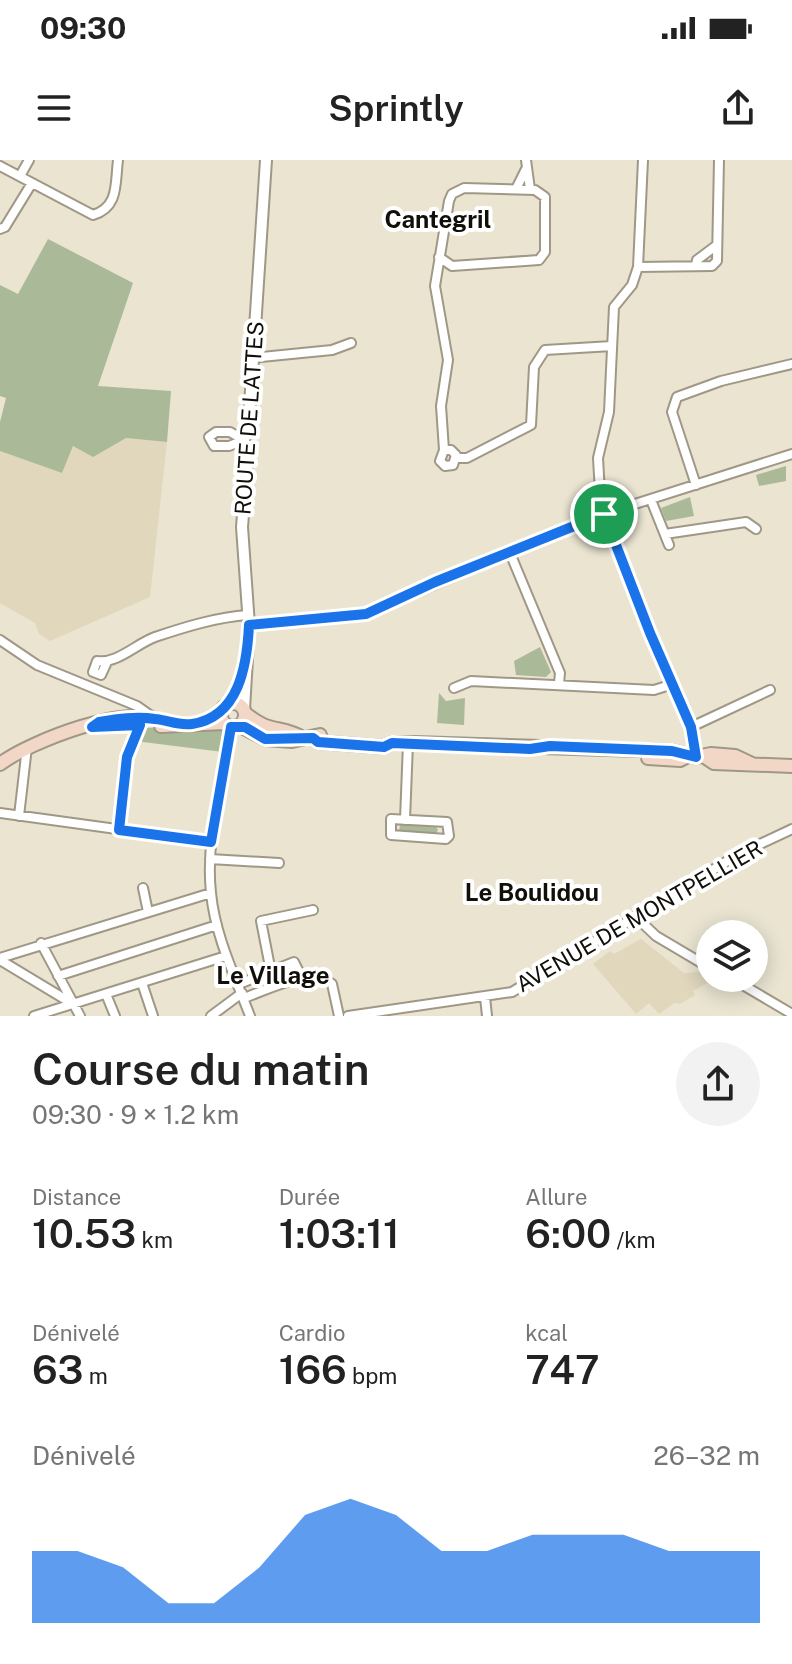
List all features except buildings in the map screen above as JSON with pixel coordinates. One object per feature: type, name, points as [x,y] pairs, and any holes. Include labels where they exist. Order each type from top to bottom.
[{"type":"main road","points":[[0,764],[27,747],[119,719],[195,724],[233,717],[265,739],[308,738],[318,742],[384,747],[392,743],[436,738],[453,745],[672,751],[714,763],[792,766]]},
{"type":"main road","points":[[92,727],[160,721]]},
{"type":"street","points":[[20,176],[29,160]]},
{"type":"street","points":[[0,166],[93,215],[107,211],[113,202],[118,160]]},
{"type":"street","name":"ROUTE DE LATTES","points":[[233,717],[244,676],[249,620],[242,527],[247,465],[244,440],[266,160]]},
{"type":"street","points":[[643,160],[638,267],[632,285],[614,307],[609,412],[598,458],[604,514],[691,727],[696,757]]},
{"type":"street","points":[[638,267],[696,265],[697,260],[717,244],[719,160]]},
{"type":"street","points":[[516,189],[526,164]]},
{"type":"street","points":[[526,164],[530,189]]},
{"type":"street","points":[[0,229],[5,227],[32,183]]},
{"type":"street","points":[[439,257],[452,266],[535,262],[543,256],[547,202],[541,193],[530,189],[464,188],[452,194],[439,257],[435,286],[448,360],[441,406],[444,450],[440,461],[444,470],[453,465],[457,458]]},
{"type":"street","points":[[435,286],[452,266]]},
{"type":"street","points":[[252,358],[332,350],[351,343]]},
{"type":"street","points":[[457,458],[467,458],[531,425],[534,367],[545,350],[612,346]]},
{"type":"street","points":[[696,485],[672,412],[677,397],[721,381],[792,364]]},
{"type":"street","points":[[444,450],[451,450],[457,458]]},
{"type":"street","points":[[107,662],[153,638],[228,616],[249,620],[366,614],[604,514],[792,454]]},
{"type":"street","points":[[651,500],[669,545]]},
{"type":"street","points":[[665,534],[746,522],[756,529]]},
{"type":"street","points":[[510,553],[560,673],[559,683]]},
{"type":"street","points":[[1,641],[37,665],[137,706],[160,721]]},
{"type":"street","points":[[244,676],[233,717],[210,859],[211,893],[217,925],[250,1016]]},
{"type":"street","points":[[454,688],[471,681],[654,690],[673,684]]},
{"type":"street","points":[[691,727],[770,690]]},
{"type":"street","points":[[119,830],[127,757],[140,725]]},
{"type":"street","points":[[405,820],[412,743]]},
{"type":"street","points":[[19,816],[27,747]]},
{"type":"street","points":[[0,813],[211,842]]},
{"type":"street","points":[[391,819],[405,820],[447,822],[449,836],[446,839],[388,833],[391,819]]},
{"type":"street","name":"AVENUE DE MONTPELLIER","points":[[348,1016],[512,992],[739,854],[792,829]]},
{"type":"street","points":[[210,859],[279,863]]},
{"type":"street","points":[[143,888],[148,912]]},
{"type":"street","points":[[0,959],[41,943],[211,893]]},
{"type":"street","points":[[271,972],[261,921],[313,910]]},
{"type":"street","points":[[635,916],[656,936],[696,960]]},
{"type":"street","points":[[58,976],[217,925]]},
{"type":"street","points":[[41,943],[80,1016]]},
{"type":"street","points":[[34,1016],[226,956]]},
{"type":"street","points":[[0,959],[73,1004]]},
{"type":"street","points":[[211,1016],[271,972],[294,962],[301,976]]},
{"type":"street","points":[[242,992],[301,976],[331,983],[339,1016]]},
{"type":"street","points":[[142,983],[153,1016]]},
{"type":"street","points":[[755,992],[792,1014]]},
{"type":"street","points":[[106,994],[115,1016]]},
{"type":"street","points":[[485,997],[487,1016]]},
{"type":"shaded area","points":[[126,438],[167,442],[150,597],[50,641],[39,634],[35,623],[0,603],[0,451],[62,473],[73,446]]},
{"type":"shaded area","points":[[641,939],[684,973],[696,972],[695,995],[680,1004],[674,1003],[659,1014],[649,1003],[636,1014],[593,964],[610,951],[614,954]]},
{"type":"green space","points":[[48,239],[133,283],[98,386],[171,391],[167,442],[126,438],[93,457],[73,446],[62,473],[0,451],[0,422],[6,398],[0,396],[0,285],[18,294]]},
{"type":"green space","points":[[786,466],[786,481],[759,486],[756,475]]},
{"type":"green space","points":[[690,497],[694,516],[666,521],[661,508]]},
{"type":"green space","points":[[540,647],[551,672],[546,677],[516,675],[514,661]]},
{"type":"green space","points":[[439,693],[446,701],[465,698],[464,725],[437,723]]},
{"type":"green space","points":[[222,726],[223,752],[135,741],[143,728]]},
{"type":"green space","points":[[400,824],[435,825],[438,830],[435,835],[399,832]]},
{"type":"district","name":"Cantegril","points":[[438,220]]},
{"type":"district","name":"Le Boulidou","points":[[532,893]]},
{"type":"district","name":"Le Village","points":[[273,976]]},
{"type":"route","points":[[604,514],[650,633],[691,727],[696,757],[672,751],[550,746],[530,749],[392,743],[384,747],[318,742],[313,738],[292,741],[265,739],[248,728],[231,727],[211,842],[119,830],[127,757],[140,725],[92,727],[99,722],[155,719],[165,724],[195,724],[222,712],[244,676],[249,625],[366,614],[435,582],[604,514]]}]
